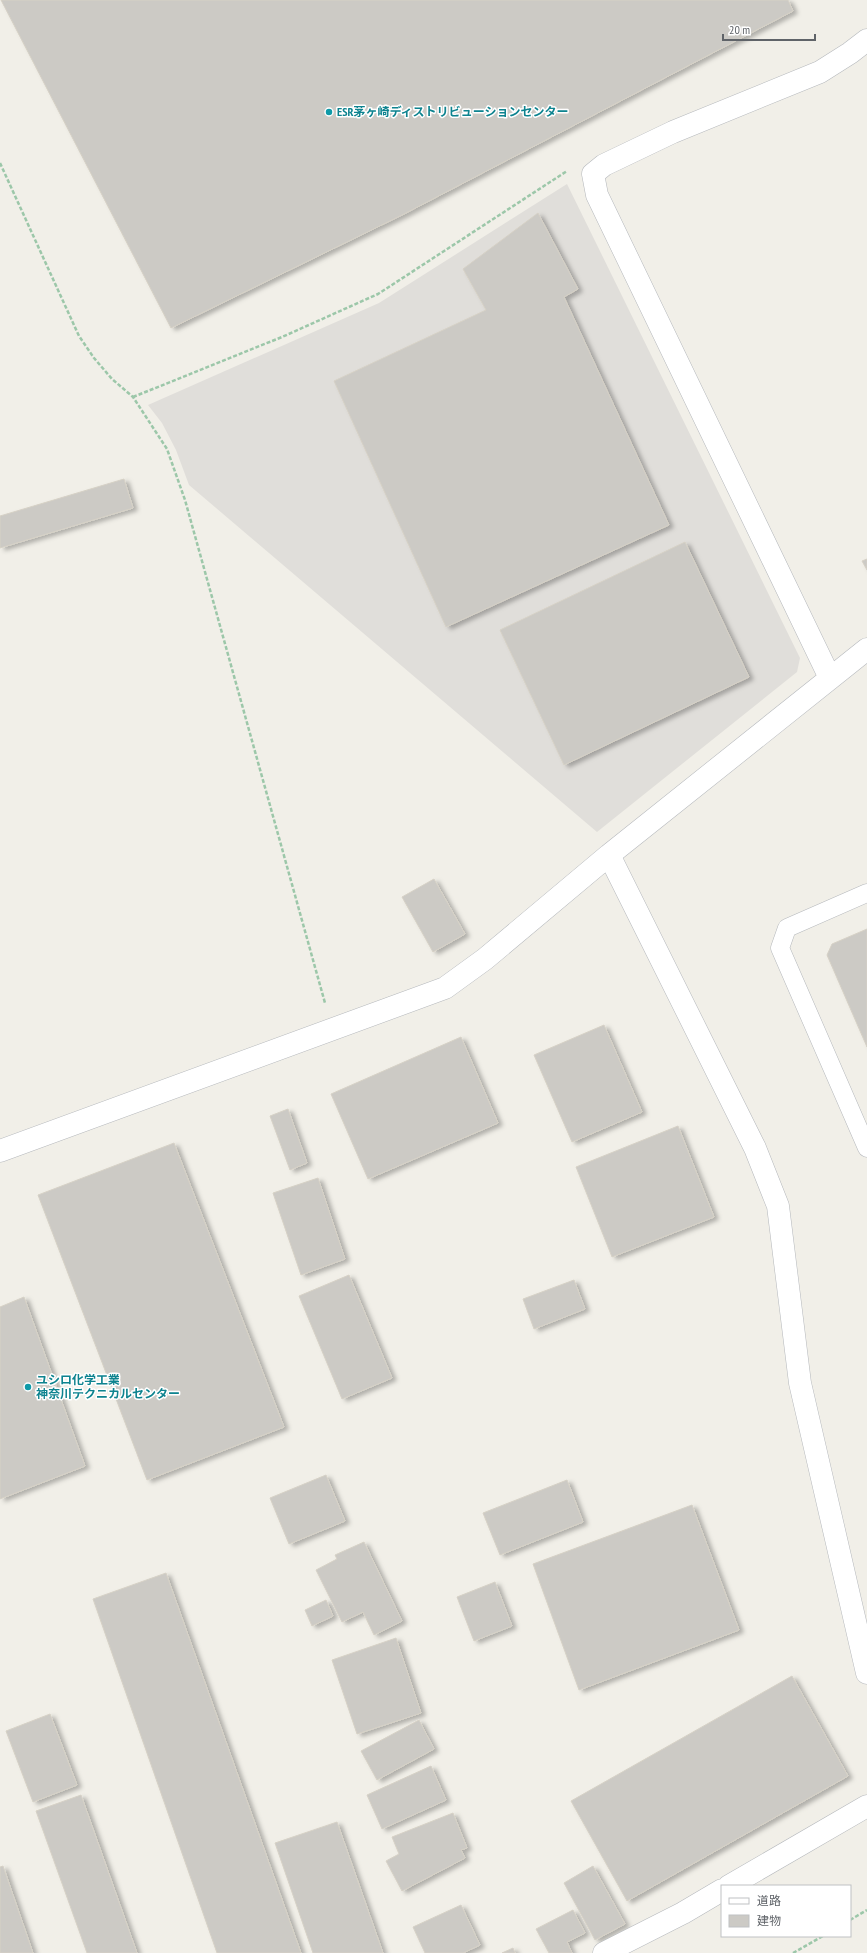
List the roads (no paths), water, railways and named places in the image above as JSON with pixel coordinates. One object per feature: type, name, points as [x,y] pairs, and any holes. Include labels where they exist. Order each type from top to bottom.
[{"type":"street","points":[[830,678],[597,195],[593,174],[604,165],[673,132],[820,72],[867,40]]},
{"type":"street","points":[[0,1151],[332,1028],[445,988],[485,959],[609,855],[867,649]]},
{"type":"street","points":[[609,855],[755,1148],[778,1206],[800,1383],[867,1673]]},
{"type":"street","points":[[731,1885],[867,1806]]},
{"type":"street","points":[[604,1953],[683,1913],[721,1891]]},
{"type":"lane","points":[[867,893],[787,928],[780,948],[867,1148]]},
{"type":"place","name":"ESR茅ヶ崎ディストリビューションセンター","points":[[329,112]]},
{"type":"place","name":"ユシロ化学工業 神奈川テクニカルセンター","points":[[28,1387]]}]
